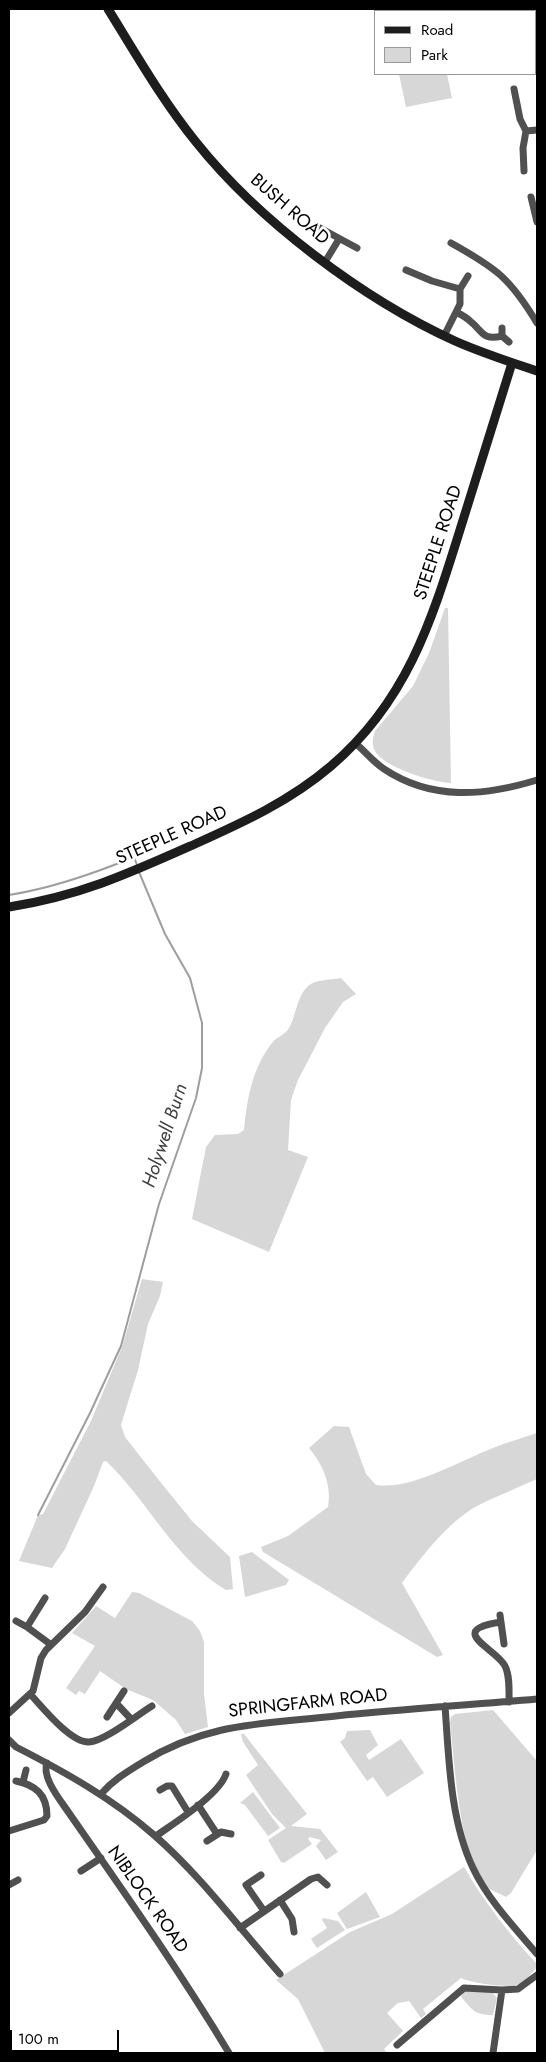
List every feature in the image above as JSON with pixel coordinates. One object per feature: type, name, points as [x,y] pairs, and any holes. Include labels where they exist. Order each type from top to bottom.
[{"type":"street","name":"BUSH ROAD","points":[[108,9],[155,87],[197,143],[244,194],[325,262],[391,307],[444,336],[512,363]]},
{"type":"street","points":[[514,89],[520,119],[526,131],[523,148],[524,171]]},
{"type":"street","points":[[526,131],[537,130]]},
{"type":"street","points":[[531,197],[537,222]]},
{"type":"street","points":[[320,228],[357,248]]},
{"type":"street","points":[[325,262],[339,239]]},
{"type":"street","points":[[451,243],[497,270],[511,284],[537,324]]},
{"type":"street","points":[[406,270],[432,281],[460,289]]},
{"type":"street","points":[[444,336],[460,304],[460,289],[468,276]]},
{"type":"street","points":[[456,312],[471,321],[481,334],[490,337],[502,336],[509,342]]},
{"type":"street","points":[[502,328],[502,336]]},
{"type":"street","points":[[512,363],[537,371]]},
{"type":"street","name":"STEEPLE ROAD","points":[[9,907],[65,896],[137,870],[274,807],[331,766],[355,743],[403,682],[424,635],[442,588],[512,363]]},
{"type":"street","points":[[355,743],[385,770],[413,783],[448,793],[477,794],[501,790],[537,780]]},
{"type":"street","points":[[10,1711],[31,1695],[35,1688],[41,1658],[50,1644],[69,1629],[94,1592],[103,1587]]},
{"type":"street","points":[[27,1626],[45,1598]]},
{"type":"street","points":[[504,1644],[501,1618],[480,1626],[476,1637],[480,1643],[505,1665],[509,1702]]},
{"type":"street","points":[[16,1621],[27,1626],[50,1644]]},
{"type":"street","points":[[107,1717],[124,1692]]},
{"type":"street","points":[[31,1695],[62,1727],[84,1742],[99,1739],[152,1706]]},
{"type":"street","name":"SPRINGFARM ROAD","points":[[101,1794],[120,1776],[160,1751],[220,1728],[537,1699]]},
{"type":"street","points":[[116,1703],[131,1719]]},
{"type":"street","points":[[445,1706],[456,1809],[473,1869],[496,1904],[537,1954]]},
{"type":"street","points":[[9,1740],[12,1747],[47,1763],[101,1794],[156,1836],[191,1871],[280,1974]]},
{"type":"street","name":"NIBLOCK ROAD","points":[[47,1763],[45,1772],[52,1785],[191,1990],[229,2053]]},
{"type":"street","points":[[9,1831],[44,1820],[48,1816],[40,1791],[19,1781],[26,1770]]},
{"type":"street","points":[[156,1836],[220,1786],[226,1774]]},
{"type":"street","points":[[160,1790],[167,1786],[172,1786],[188,1812]]},
{"type":"street","points":[[198,1805],[218,1834]]},
{"type":"street","points":[[207,1842],[221,1832],[231,1834]]},
{"type":"street","points":[[81,1871],[101,1858]]},
{"type":"street","points":[[262,1875],[246,1885],[264,1911]]},
{"type":"street","points":[[240,1928],[315,1878],[322,1879],[327,1885]]},
{"type":"street","points":[[9,1883],[18,1880]]},
{"type":"street","points":[[280,1900],[292,1919],[294,1932]]},
{"type":"street","points":[[397,2046],[464,1988],[518,1989],[537,1975]]},
{"type":"street","points":[[493,2053],[502,1990]]},
{"type":"green space","points":[[399,75],[447,75],[452,98],[406,107]]},
{"type":"green space","points":[[445,608],[448,608],[451,783],[421,777],[388,763],[375,751],[373,743],[375,731],[413,686],[429,653]]},
{"type":"green space","points":[[341,978],[356,994],[343,1002],[325,1028],[298,1080],[291,1100],[288,1150],[308,1157],[269,1252],[192,1219],[206,1147],[215,1135],[238,1134],[244,1130],[249,1096],[255,1074],[265,1053],[274,1041],[289,1028],[304,990],[315,982]]},
{"type":"green space","points":[[142,1279],[163,1282],[160,1296],[148,1324],[138,1370],[121,1425],[125,1437],[192,1521],[230,1557],[233,1589],[226,1590],[191,1563],[136,1494],[106,1461],[103,1462],[65,1549],[52,1568],[19,1561],[38,1515],[43,1514],[91,1421],[122,1347]]},
{"type":"green space","points":[[334,1426],[349,1427],[366,1474],[376,1485],[405,1483],[420,1479],[498,1446],[537,1433],[537,1479],[484,1502],[466,1513],[436,1540],[402,1583],[443,1655],[437,1657],[263,1552],[261,1547],[288,1536],[328,1507],[329,1491],[325,1476],[309,1448]]},
{"type":"green space","points":[[252,1552],[289,1580],[286,1585],[245,1597],[239,1556]]},
{"type":"green space","points":[[132,1592],[139,1593],[192,1621],[200,1631],[204,1642],[204,1694],[208,1727],[185,1734],[176,1720],[153,1700],[126,1689],[100,1671],[85,1694],[79,1691],[76,1695],[66,1688],[95,1646],[72,1633],[96,1606],[115,1618]]},
{"type":"green space","points":[[493,1710],[537,1761],[537,1850],[511,1893],[506,1897],[486,1886],[477,1872],[470,1853],[464,1832],[456,1784],[450,1723],[451,1717],[455,1714]]},
{"type":"green space","points":[[370,1730],[378,1745],[366,1755],[369,1760],[401,1739],[424,1773],[387,1797],[373,1777],[367,1781],[340,1742],[345,1738],[347,1731]]},
{"type":"green space","points":[[241,1734],[244,1734],[307,1814],[291,1826],[320,1829],[338,1852],[326,1860],[316,1846],[321,1840],[310,1837],[308,1839],[312,1844],[284,1863],[281,1862],[268,1840],[286,1828],[272,1814],[246,1775],[258,1765],[243,1742]]},
{"type":"green space","points":[[253,1792],[280,1828],[268,1836],[245,1805],[240,1803]]},
{"type":"green space","points":[[464,1867],[489,1906],[537,1964],[537,1967],[520,1984],[515,1985],[490,1985],[461,1978],[423,2009],[426,2014],[421,2018],[409,2001],[398,2003],[387,2013],[403,2031],[384,2049],[387,2053],[325,2053],[298,1999],[276,1980],[350,1932],[392,1914]]},
{"type":"green space","points":[[366,1892],[380,1917],[347,1929],[337,1913]]},
{"type":"green space","points":[[323,1918],[338,1921],[345,1930],[317,1948],[311,1939],[327,1928],[322,1920]]},
{"type":"green space","points":[[465,1990],[491,1991],[497,1998],[493,2015],[478,2013],[471,2008],[461,1997]]},
{"type":"waterway","name":"Holywell Burn","points":[[9,895],[73,880],[134,857],[137,865]]},
{"type":"waterway","name":"Holywell Burn","points":[[38,1515],[90,1413],[121,1346],[159,1204],[196,1098],[202,1068],[202,1023],[190,978],[165,934],[139,872]]}]
